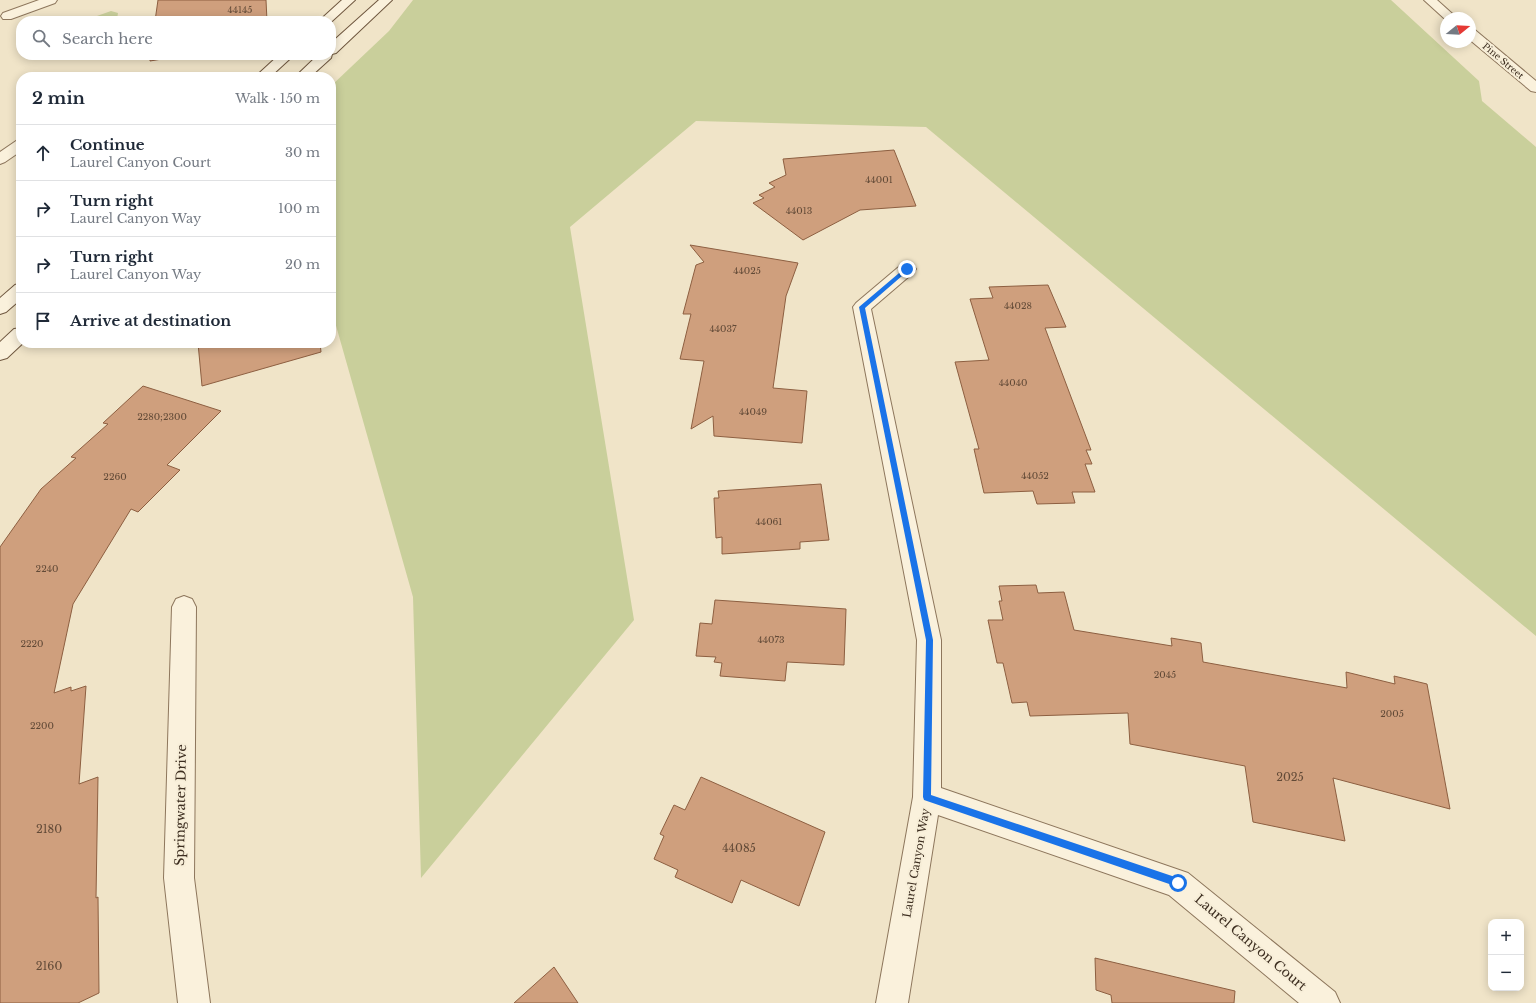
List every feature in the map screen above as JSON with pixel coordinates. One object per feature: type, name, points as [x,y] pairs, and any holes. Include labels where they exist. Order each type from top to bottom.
[{"type":"street","points":[[7,16],[51,0]]},
{"type":"street","points":[[331,16],[349,0]]},
{"type":"street","points":[[336,45],[386,0]]},
{"type":"street","points":[[1430,0],[1444,12]]},
{"type":"street","name":"Pine Street","points":[[1476,39],[1536,88]]},
{"type":"street","points":[[268,72],[281,60]]},
{"type":"street","points":[[307,72],[321,60]]},
{"type":"street","points":[[0,159],[16,148]]},
{"type":"street","name":"Laurel Canyon Way","points":[[892,1003],[927,797],[929,640],[862,307],[907,269]]},
{"type":"street","points":[[0,308],[16,294]]},
{"type":"street","points":[[0,353],[16,339]]},
{"type":"street","name":"Springwater Drive","points":[[184,607],[179,878],[194,1003]]},
{"type":"street","name":"Laurel Canyon Court","points":[[927,797],[1178,883],[1324,1003]]},
{"type":"green space","points":[[413,0],[1391,0],[1440,45],[1440,48],[1443,48],[1479,81],[1482,101],[1536,147],[1536,636],[926,127],[696,121],[570,227],[634,620],[421,878],[413,597],[336,326],[336,81],[389,31]]},
{"type":"green space","points":[[111,11],[118,13],[118,16],[97,16]]},
{"type":"building","points":[[158,0],[266,0],[267,16],[156,16]]},
{"type":"building","points":[[894,150],[916,206],[860,210],[803,240],[753,203],[764,198],[759,195],[775,187],[769,183],[786,175],[783,159]]},
{"type":"building","points":[[690,245],[798,263],[786,296],[773,388],[807,391],[802,443],[714,436],[713,416],[691,429],[704,361],[680,359],[691,314],[683,314],[696,265],[704,262]]},
{"type":"building","points":[[1048,285],[1066,327],[1045,328],[1091,450],[1086,450],[1092,464],[1085,464],[1095,492],[1072,492],[1075,503],[1037,504],[1033,491],[984,493],[974,449],[979,449],[955,362],[989,360],[970,299],[993,298],[989,287]]},
{"type":"building","points":[[198,348],[321,348],[321,352],[202,386]]},
{"type":"building","points":[[143,386],[221,411],[167,465],[180,470],[138,512],[131,509],[73,604],[54,693],[71,687],[71,691],[86,686],[79,784],[98,777],[96,898],[98,897],[99,993],[78,1003],[0,1003],[0,547],[41,489],[76,458],[71,457],[108,424],[103,423]]},
{"type":"building","points":[[821,484],[829,540],[800,542],[800,549],[722,554],[722,537],[716,538],[714,498],[719,498],[718,491]]},
{"type":"building","points":[[1036,585],[1038,593],[1064,592],[1074,630],[1172,646],[1171,638],[1201,643],[1203,662],[1347,688],[1346,672],[1395,684],[1394,676],[1427,684],[1450,809],[1333,778],[1345,841],[1253,822],[1245,766],[1130,744],[1128,713],[1030,716],[1027,702],[1012,703],[1003,663],[997,663],[988,620],[1003,620],[999,601],[1002,601],[999,586]]},
{"type":"building","points":[[715,600],[846,609],[844,665],[787,662],[785,681],[720,676],[722,663],[714,662],[716,657],[696,656],[700,623],[712,624]]},
{"type":"building","points":[[701,777],[825,832],[799,906],[741,880],[732,903],[675,877],[678,870],[654,859],[664,836],[660,834],[674,805],[685,810]]},
{"type":"building","points":[[1095,958],[1235,991],[1234,1003],[1112,1003],[1111,995],[1096,990]]},
{"type":"building","points":[[554,967],[578,1003],[514,1003]]},
{"type":"route","points":[[907,269],[862,307],[929,640],[927,797],[1178,883]]}]
